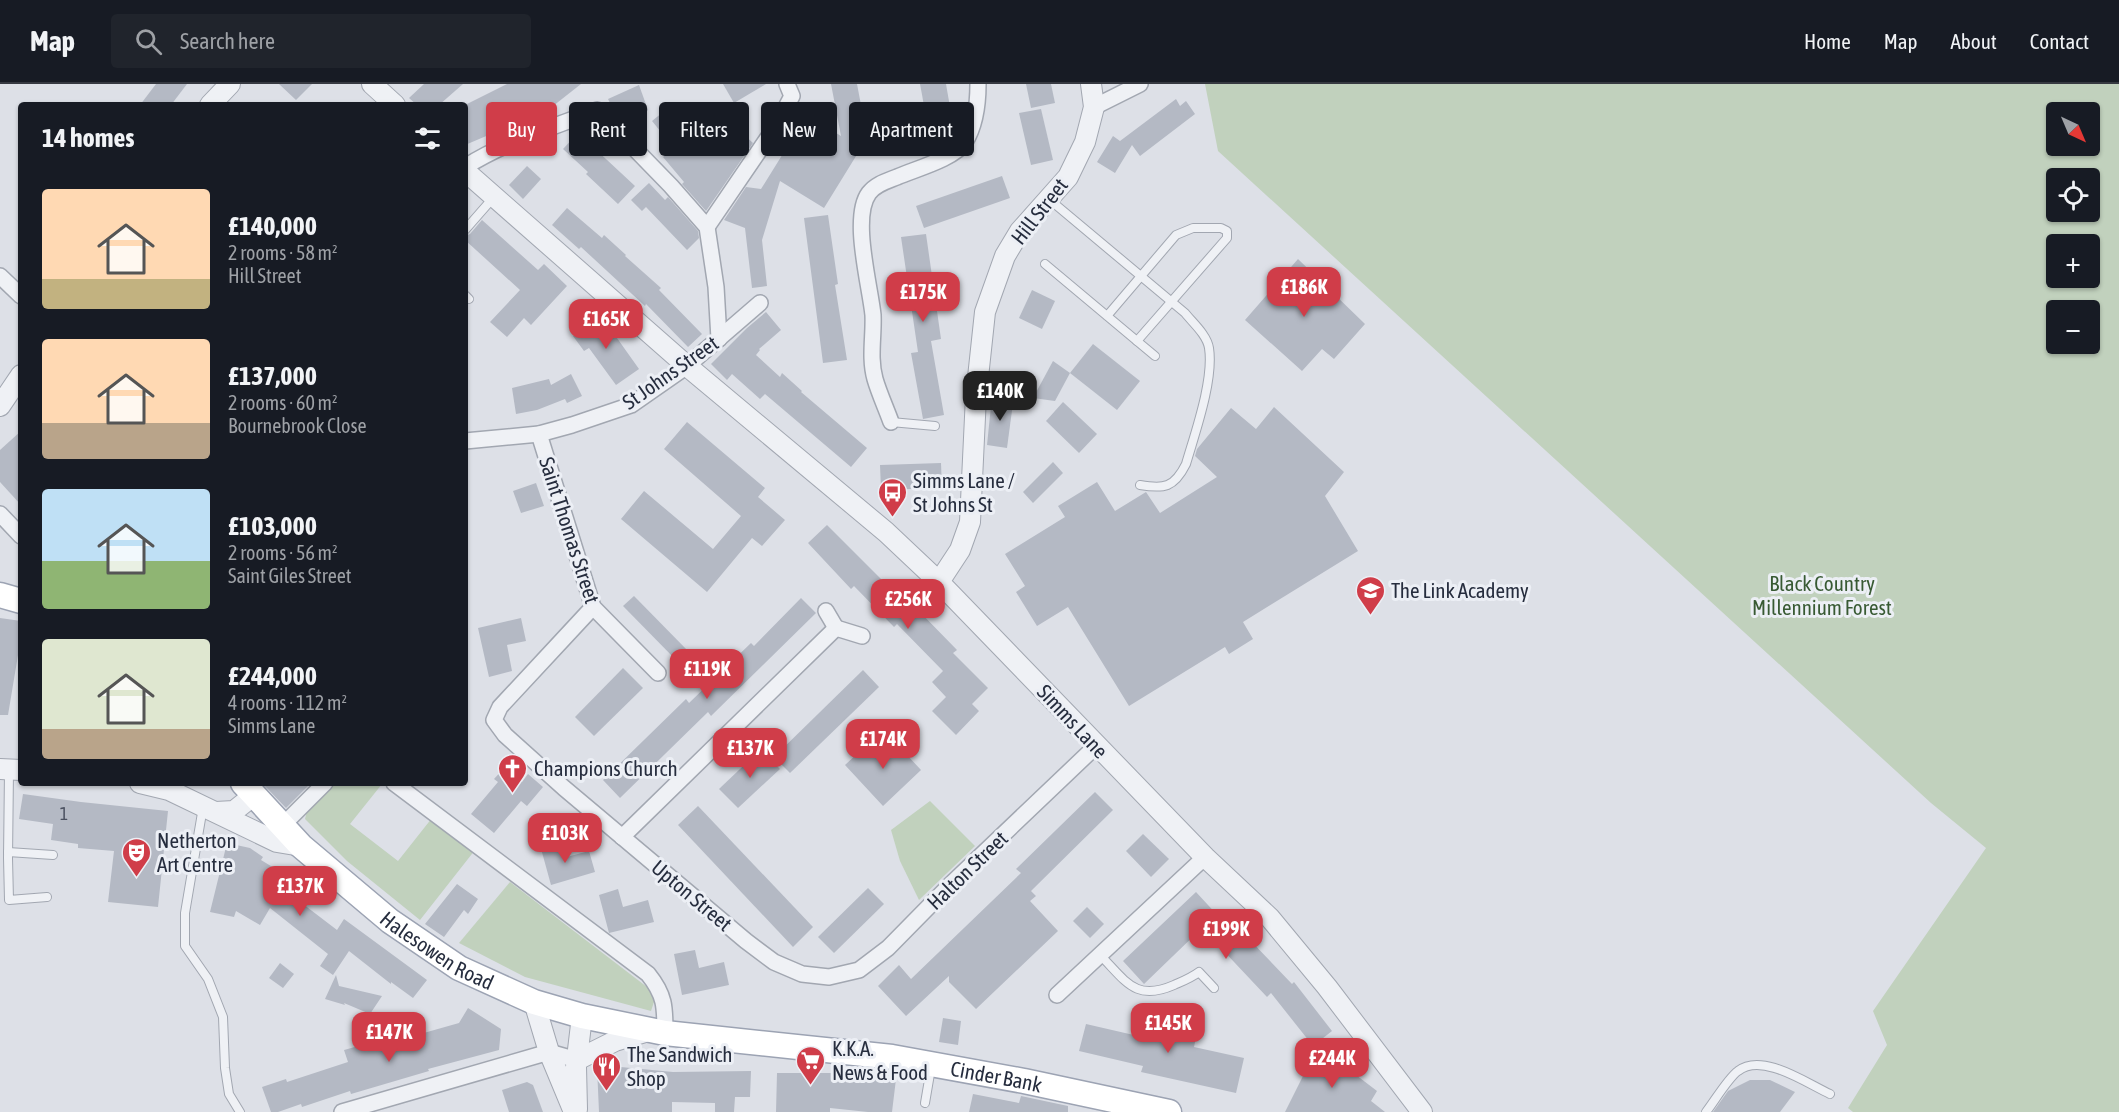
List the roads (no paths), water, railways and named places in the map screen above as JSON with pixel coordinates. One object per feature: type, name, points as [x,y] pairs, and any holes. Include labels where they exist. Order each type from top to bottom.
[{"type":"main road","points":[[0,596],[18,600]]},
{"type":"main road","name":"Halesowen Road","points":[[249,789],[301,846],[402,930],[459,968],[505,989]]},
{"type":"main road","name":"Cinder Bank","points":[[505,989],[534,1002],[582,1016],[658,1032],[819,1048],[932,1064],[1098,1095],[1169,1112]]},
{"type":"street","points":[[213,102],[230,84]]},
{"type":"street","points":[[372,84],[391,102]]},
{"type":"street","points":[[707,227],[776,126],[792,96],[787,84]]},
{"type":"street","points":[[891,422],[875,377],[872,354],[873,315],[864,256],[861,212],[868,194],[877,185],[943,158],[965,142],[978,106],[978,84]]},
{"type":"street","name":"Hill Street","points":[[939,582],[960,550],[970,522],[976,396],[985,312],[1005,256],[1020,231],[1068,177],[1085,142],[1094,107],[1091,84]]},
{"type":"street","points":[[1094,107],[1140,84]]},
{"type":"street","points":[[468,167],[481,156],[510,143],[597,110],[671,186],[707,227],[716,287],[719,339]]},
{"type":"street","name":"Simms Lane","points":[[468,172],[687,366],[886,532],[939,582],[1205,857],[1270,918],[1327,987],[1422,1112]]},
{"type":"street","points":[[0,276],[18,293]]},
{"type":"street","name":"St Johns Street","points":[[468,441],[539,434],[632,405],[687,366],[760,303]]},
{"type":"street","points":[[0,406],[18,379]]},
{"type":"street","name":"Saint Thomas Street","points":[[539,434],[592,607],[658,673]]},
{"type":"street","points":[[0,514],[18,533]]},
{"type":"street","name":"Upton Street","points":[[592,607],[500,707],[494,720],[505,735],[746,941],[774,962],[802,974],[828,977]]},
{"type":"street","points":[[826,611],[836,628],[862,636]]},
{"type":"street","points":[[622,837],[836,628]]},
{"type":"street","name":"Halton Street","points":[[828,977],[859,970],[888,948],[949,886],[1096,746]]},
{"type":"street","points":[[152,786],[169,790],[210,808],[277,842],[301,846]]},
{"type":"street","points":[[282,826],[322,786]]},
{"type":"street","points":[[342,1112],[549,1052],[577,1059],[615,1041],[658,1032],[665,1004],[659,987],[648,974],[398,786]]},
{"type":"street","points":[[210,808],[234,811],[249,789]]},
{"type":"street","points":[[1057,995],[1205,857]]},
{"type":"street","points":[[534,1002],[549,1052],[576,1112]]},
{"type":"street","points":[[576,1112],[577,1059],[582,1016]]},
{"type":"lane","points":[[468,226],[494,196]]},
{"type":"lane","points":[[1049,200],[1185,313],[1209,347],[1207,386],[1181,475],[1171,484],[1158,488],[1140,485]]},
{"type":"lane","points":[[1107,316],[1176,235],[1193,228],[1221,228],[1227,231],[1227,238],[1137,341]]},
{"type":"lane","points":[[1045,264],[1155,356]]},
{"type":"lane","points":[[891,422],[935,426]]},
{"type":"lane","points":[[10,770],[9,900],[46,897]]},
{"type":"lane","points":[[210,808],[185,914],[185,946],[208,979],[223,1017],[225,1068],[229,1094],[240,1112]]},
{"type":"lane","points":[[8,852],[53,855]]},
{"type":"lane","points":[[1100,955],[1131,986],[1144,993],[1161,991],[1192,978],[1199,972],[1214,988]]},
{"type":"lane","points":[[925,1103],[932,1064]]},
{"type":"lane","points":[[1706,1112],[1738,1070],[1752,1065],[1768,1064],[1830,1094]]},
{"type":"place","name":"Simms Lane / St Johns St","points":[[892,518]]},
{"type":"place","name":"The Link Academy","points":[[1370,616]]},
{"type":"place","name":"Champions Church","points":[[513,794]]},
{"type":"place","name":"Netherton Art Centre","points":[[136,878]]},
{"type":"place","name":"K.K.A. News & Food","points":[[811,1086]]},
{"type":"place","name":"The Sandwich Shop","points":[[606,1092]]},
{"type":"park label","name":"Black Country Millennium Forest","points":[[1822,595]]}]
